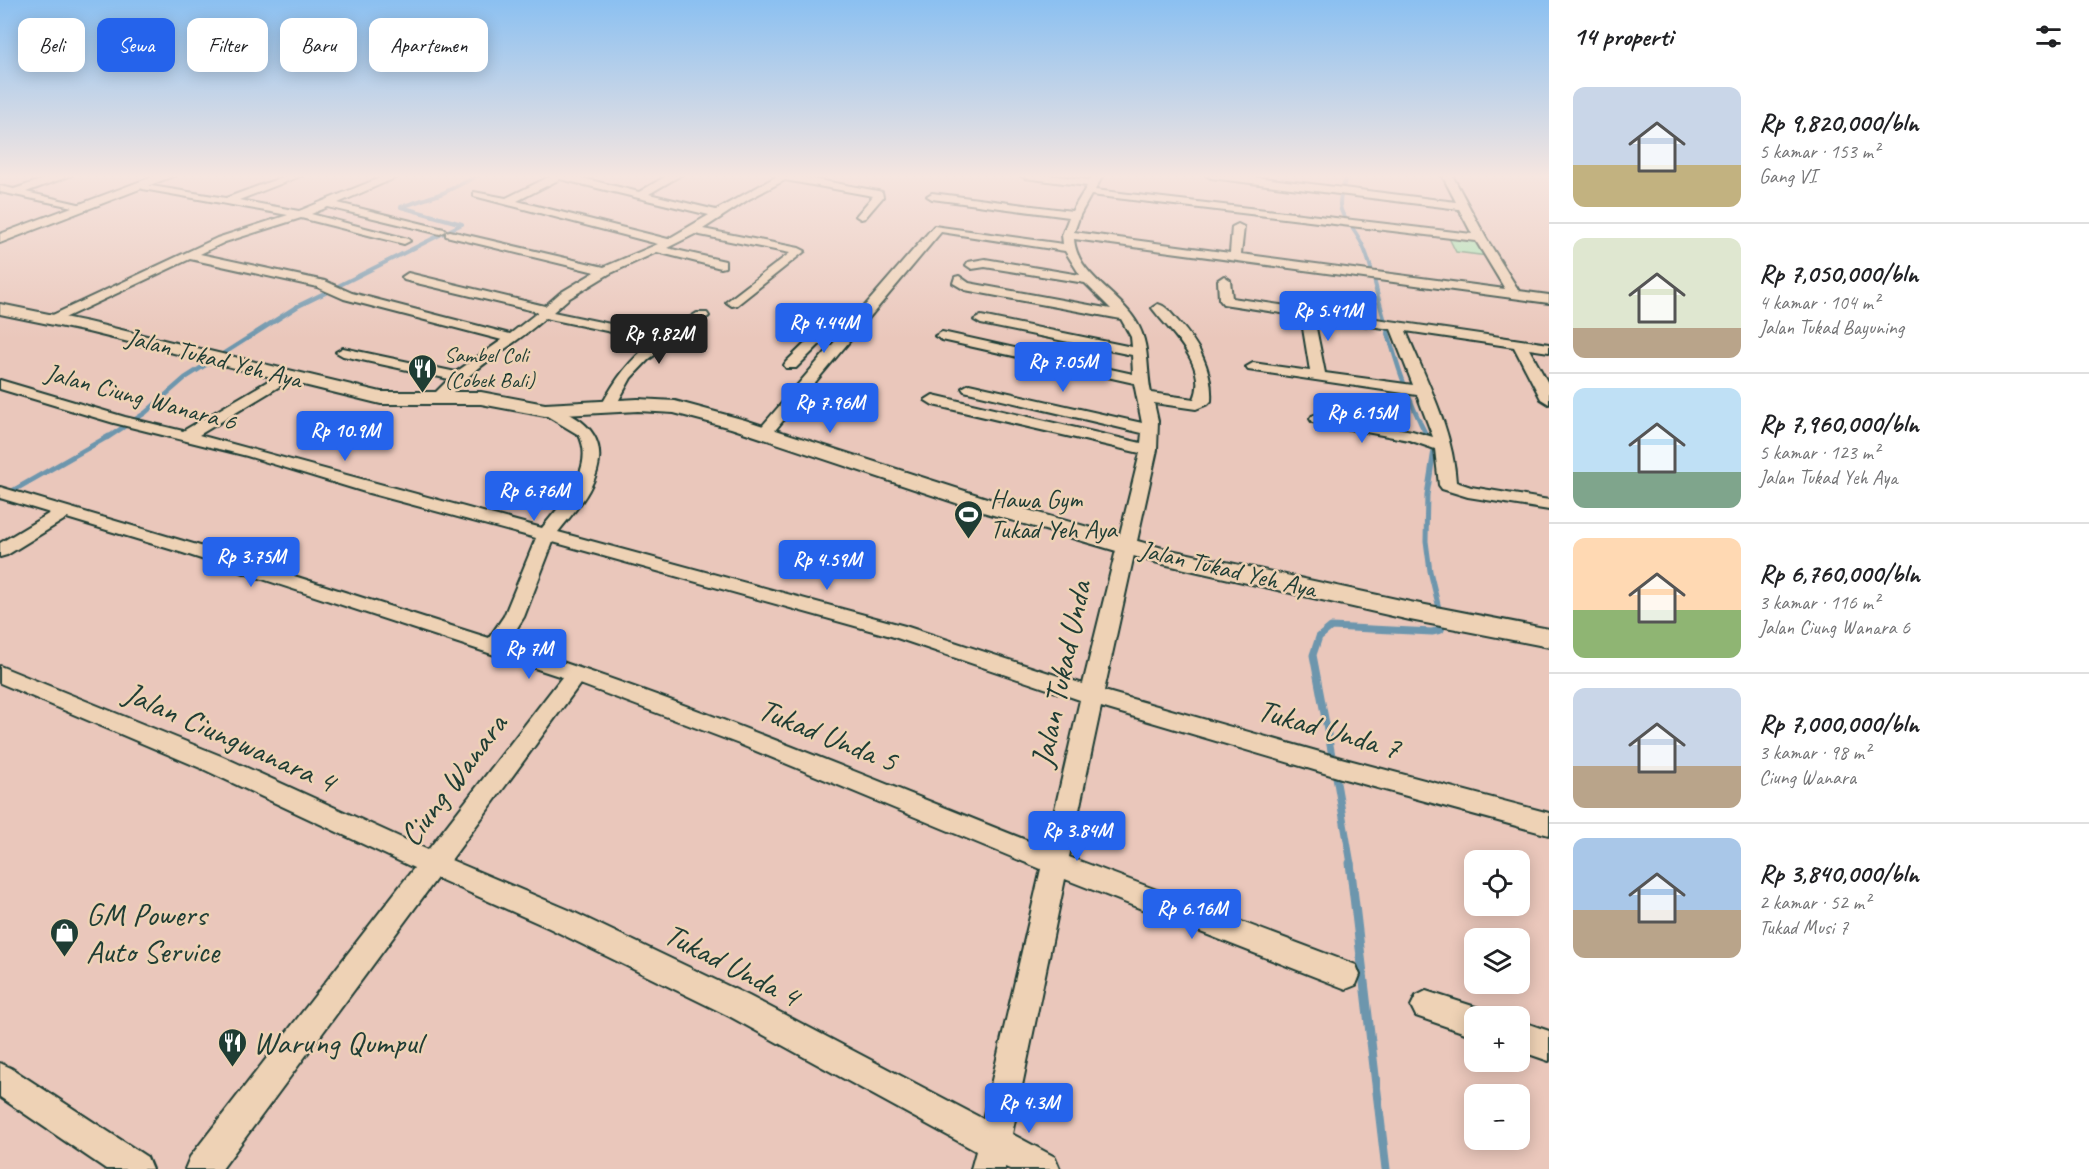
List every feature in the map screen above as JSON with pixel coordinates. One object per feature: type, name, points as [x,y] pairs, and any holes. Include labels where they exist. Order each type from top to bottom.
[{"type":"street","points":[[0,239],[25,230]]},
{"type":"street","points":[[51,319],[221,240],[257,230]]},
{"type":"street","points":[[358,230],[404,241]]},
{"type":"street","points":[[431,230],[605,272]]},
{"type":"street","points":[[617,230],[669,243]]},
{"type":"street","points":[[439,397],[459,377],[513,339],[564,296],[605,272],[693,230],[799,251],[732,302]]},
{"type":"street","points":[[765,432],[937,230]]},
{"type":"street","points":[[961,230],[1235,257],[1549,299]]},
{"type":"street","points":[[981,320],[1141,353],[1138,337],[1125,316],[1089,280],[1069,241],[1072,230]]},
{"type":"street","points":[[1235,257],[1238,230]]},
{"type":"street","points":[[1411,230],[1480,238]]},
{"type":"street","points":[[1476,230],[1514,294]]},
{"type":"street","points":[[657,249],[721,264]]},
{"type":"street","points":[[189,255],[327,286],[341,293],[513,339]]},
{"type":"street","points":[[972,265],[976,262],[985,263],[1089,280]]},
{"type":"street","points":[[408,277],[664,339]]},
{"type":"street","points":[[959,280],[959,283],[965,286],[1125,316]]},
{"type":"street","points":[[1224,280],[1225,299],[1228,301],[1549,348]]},
{"type":"street","points":[[1145,397],[1196,404],[1203,401],[1204,396],[1203,381],[1193,348],[1181,331],[1158,308]]},
{"type":"street","name":"Jalan Tukad Yeh Aya","points":[[0,309],[51,319],[381,398],[439,397],[494,400],[545,410],[609,406],[675,407],[765,432],[991,507],[1125,546],[1410,611],[1549,638]]},
{"type":"street","points":[[1306,313],[1318,375]]},
{"type":"street","points":[[609,406],[627,374],[664,339],[702,316]]},
{"type":"street","points":[[1393,325],[1415,390],[1447,464],[1447,482],[1452,488],[1549,506]]},
{"type":"street","points":[[791,365],[831,326],[854,329]]},
{"type":"street","points":[[942,336],[1141,380]]},
{"type":"street","points":[[1519,343],[1549,399]]},
{"type":"street","points":[[343,352],[459,377]]},
{"type":"street","name":"Jalan Tukad Unda","points":[[990,1157],[1125,546],[1149,450],[1150,430],[1141,380],[1141,353]]},
{"type":"street","points":[[1253,367],[1415,390]]},
{"type":"street","points":[[186,436],[285,376]]},
{"type":"street","name":"Jalan Ciung Wanara 6","points":[[0,384],[127,422],[186,436],[898,631],[1093,696]]},
{"type":"street","points":[[969,388],[1150,430]]},
{"type":"street","points":[[933,400],[1149,450]]},
{"type":"street","points":[[494,648],[522,600],[547,534],[581,490],[592,462],[590,440],[586,432],[567,419],[545,410]]},
{"type":"street","points":[[1318,419],[1412,436],[1440,445]]},
{"type":"street","points":[[6,493],[576,674]]},
{"type":"street","points":[[0,551],[66,511]]},
{"type":"street","name":"Jalan Ciungwanara 4","points":[[0,674],[213,763],[432,864]]},
{"type":"street","name":"Tukad Unda 5","points":[[576,674],[747,738],[1054,863],[1346,975]]},
{"type":"street","name":"Ciung Wanara","points":[[202,1169],[576,674]]},
{"type":"street","name":"Tukad Unda 7","points":[[1093,696],[1341,768],[1549,824]]},
{"type":"street","name":"Tukad Unda 4","points":[[432,864],[559,919],[739,1006],[990,1157],[1043,1169]]},
{"type":"street","points":[[1426,1006],[1464,1018]]},
{"type":"street","points":[[1530,1039],[1549,1046]]},
{"type":"street","points":[[0,1079],[135,1169]]},
{"type":"green space","points":[[1448,236],[1479,240],[1488,256],[1456,252]]},
{"type":"waterway","points":[[328,291],[451,230]]},
{"type":"waterway","points":[[1354,230],[1364,248],[1377,291]]},
{"type":"waterway","points":[[107,438],[145,413],[185,378],[298,306],[331,290]]},
{"type":"waterway","points":[[1376,290],[1404,384],[1434,450],[1427,495],[1426,541],[1430,571],[1443,624]]},
{"type":"waterway","points":[[0,498],[109,436]]},
{"type":"waterway","points":[[1333,761],[1313,655],[1319,637],[1331,627],[1432,632],[1441,630],[1443,624]]},
{"type":"waterway","points":[[1335,771],[1351,864]]},
{"type":"waterway","points":[[1350,863],[1386,1169]]},
{"type":"place","name":"Sambel Coli (Cobek Bali)","points":[[423,394]]},
{"type":"place","name":"Hawa Gym Tukad Yeh Aya","points":[[969,540]]},
{"type":"place","name":"GM Powers Auto Service","points":[[65,958]]},
{"type":"place","name":"Warung Qumpul","points":[[232,1068]]}]
